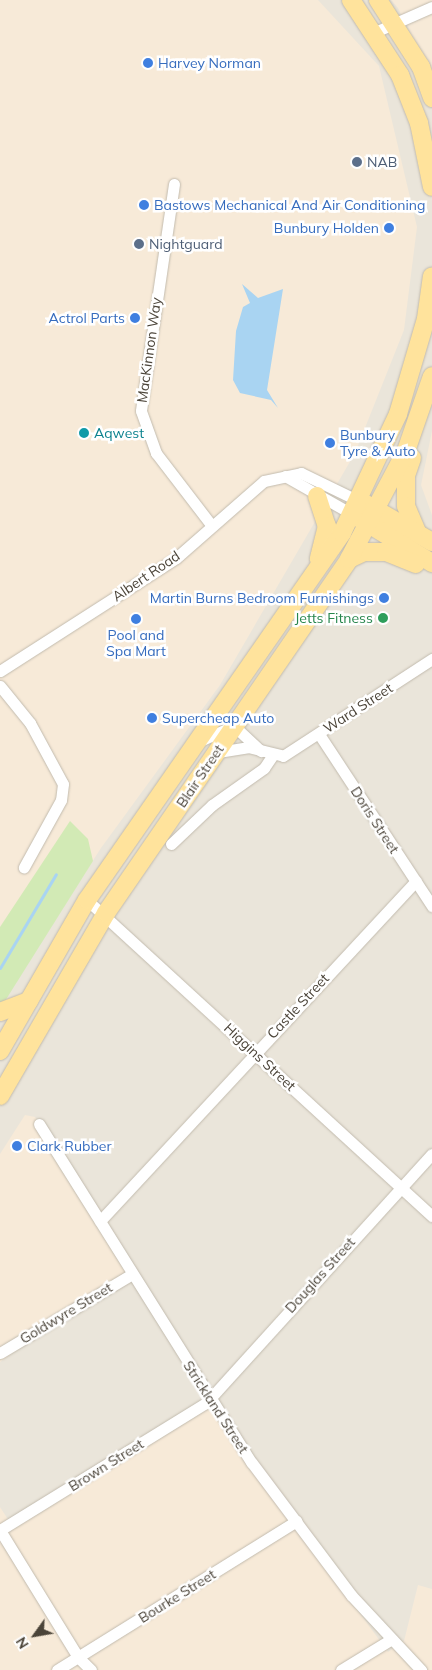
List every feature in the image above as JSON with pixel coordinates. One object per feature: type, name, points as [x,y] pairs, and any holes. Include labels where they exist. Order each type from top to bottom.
[{"type":"main road","points":[[351,0],[375,32],[400,75],[419,123],[432,187]]},
{"type":"main road","points":[[378,0],[395,22],[421,67],[432,98]]},
{"type":"main road","name":"Blair Street","points":[[0,1051],[86,900],[202,740],[316,572],[356,507],[408,384],[432,276]]},
{"type":"main road","name":"Blair Street","points":[[0,1096],[106,913],[349,559],[373,517],[406,451],[432,376]]},
{"type":"main road","points":[[425,538],[408,516],[406,475],[432,390]]},
{"type":"main road","points":[[316,572],[328,526],[317,496]]},
{"type":"main road","name":"Albert Road","points":[[356,507],[373,517]]},
{"type":"main road","points":[[373,517],[425,538]]},
{"type":"main road","points":[[373,517],[432,562]]},
{"type":"main road","points":[[349,559],[364,552],[386,552],[432,571]]},
{"type":"main road","points":[[0,1012],[29,1001]]},
{"type":"street","points":[[375,32],[428,5]]},
{"type":"street","name":"MacKinnon Way","points":[[174,184],[141,411],[156,453],[212,526]]},
{"type":"street","name":"Albert Road","points":[[0,671],[160,569],[212,526],[255,486],[301,473],[356,507]]},
{"type":"street","name":"Albert Road","points":[[286,476],[317,496],[356,507]]},
{"type":"street","name":"Ward Street","points":[[171,844],[212,805],[264,768],[272,755],[318,734],[432,660]]},
{"type":"street","points":[[0,686],[30,723],[63,784],[61,800],[24,867]]},
{"type":"street","points":[[202,740],[234,726],[272,755]]},
{"type":"street","name":"Doris Street","points":[[318,734],[432,906]]},
{"type":"street","points":[[216,754],[248,747],[272,755]]},
{"type":"street","name":"Castle Street","points":[[100,1221],[254,1052],[416,881]]},
{"type":"street","name":"Higgins Street","points":[[86,900],[106,913],[432,1216]]},
{"type":"street","name":"Strickland Street","points":[[38,1124],[209,1397],[296,1521],[390,1640],[421,1670]]},
{"type":"street","name":"Douglas Street","points":[[209,1397],[432,1154]]},
{"type":"street","name":"Goldwyre Street","points":[[0,1353],[132,1274]]},
{"type":"street","name":"Brown Street","points":[[0,1530],[206,1403],[209,1397]]},
{"type":"street","name":"Bourke Street","points":[[57,1670],[296,1521]]},
{"type":"street","points":[[0,1530],[78,1657],[91,1670]]},
{"type":"street","points":[[341,1670],[390,1640]]},
{"type":"shaded area","points":[[0,0],[432,0],[432,1670],[0,1670]]},
{"type":"shaded area","points":[[0,0],[318,0],[379,66],[417,227],[404,330],[355,453],[220,685],[101,848],[9,993],[0,993]]},
{"type":"shaded area","points":[[391,0],[432,0],[432,77],[398,8]]},
{"type":"shaded area","points":[[432,431],[432,515],[421,485]]},
{"type":"shaded area","points":[[25,1115],[35,1117],[134,1269],[0,1362],[0,1154]]},
{"type":"shaded area","points":[[209,1406],[388,1652],[404,1641],[418,1585],[432,1589],[432,1670],[0,1670],[0,1507],[11,1524]]},
{"type":"green space","points":[[70,821],[88,839],[93,861],[0,1009],[0,927]]},
{"type":"water","points":[[242,284],[258,298],[283,289],[267,390],[278,408],[271,400],[240,393],[233,380],[236,331],[243,307],[250,303]]},
{"type":"waterway","points":[[0,968],[56,874]]},
{"type":"place","name":"Harvey Norman","points":[[148,63]]},
{"type":"place","name":"NAB","points":[[357,162]]},
{"type":"place","name":"Bastows Mechanical And Air Conditioning","points":[[144,205]]},
{"type":"place","name":"Bunbury Holden","points":[[389,228]]},
{"type":"place","name":"Nightguard","points":[[139,244]]},
{"type":"place","name":"Actrol Parts","points":[[135,318]]},
{"type":"place","name":"Aqwest","points":[[84,433]]},
{"type":"place","name":"Bunbury Tyre & Auto","points":[[330,443]]},
{"type":"place","name":"Martin Burns Bedroom Furnishings","points":[[384,598]]},
{"type":"place","name":"Jetts Fitness","points":[[383,618]]},
{"type":"place","name":"Pool and Spa Mart","points":[[136,619]]},
{"type":"place","name":"Supercheap Auto","points":[[152,718]]},
{"type":"place","name":"Clark Rubber","points":[[17,1146]]}]
